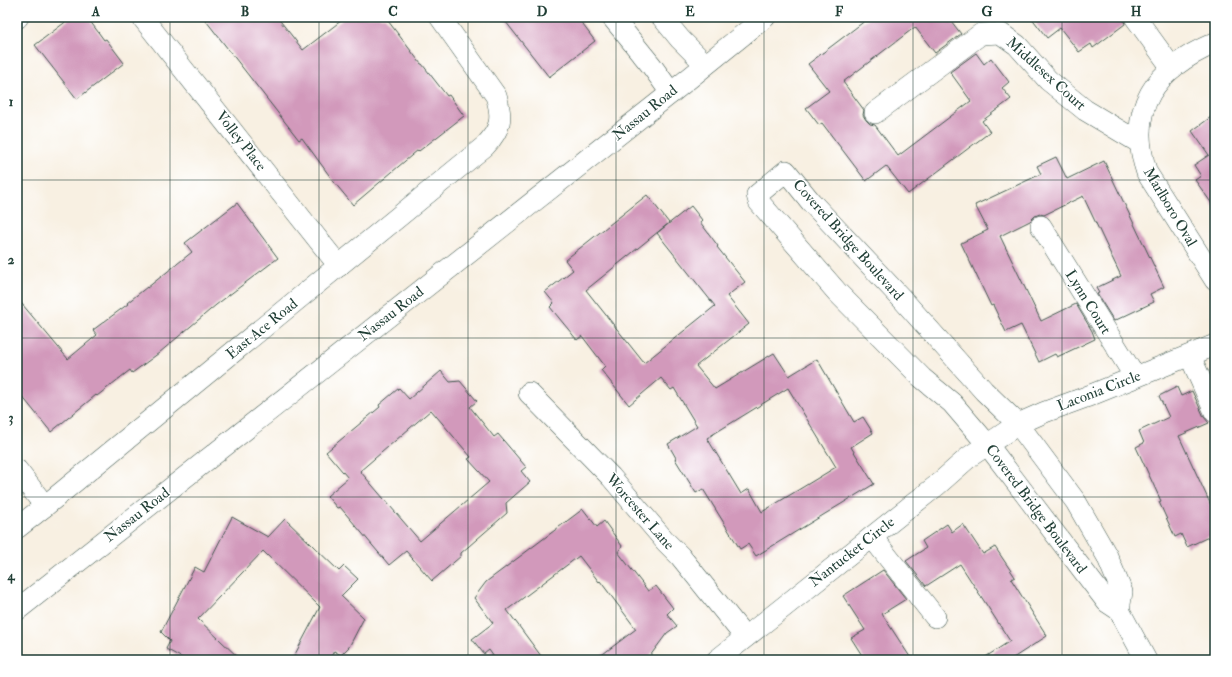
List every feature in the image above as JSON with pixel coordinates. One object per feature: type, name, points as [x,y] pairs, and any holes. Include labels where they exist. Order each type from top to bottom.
[{"type":"street","name":"Volley Place","points":[[142,17],[339,266]]},
{"type":"street","name":"East Ace Road","points":[[17,528],[486,146],[495,136],[500,123],[500,109],[496,96],[440,17]]},
{"type":"street","points":[[612,17],[651,65],[671,93]]},
{"type":"street","points":[[662,17],[680,39],[706,64]]},
{"type":"street","name":"Nassau Road","points":[[17,610],[765,17]]},
{"type":"street","points":[[1135,17],[1172,68]]},
{"type":"street","name":"Middlesex Court","points":[[875,112],[981,34],[1000,33],[1017,45],[1048,80],[1085,110],[1140,143]]},
{"type":"street","name":"Marlboro Oval","points":[[1215,43],[1191,55],[1172,68],[1156,84],[1148,98],[1140,127],[1142,158],[1147,173],[1215,280]]},
{"type":"street","name":"Covered Bridge Boulevard","points":[[1119,610],[1122,592],[1107,556],[1076,502],[1018,424],[984,391],[903,300],[811,202],[786,171],[757,195],[759,202],[837,292],[922,378],[952,403],[987,444],[1106,602],[1119,610],[1146,660]]},
{"type":"street","name":"Lynn Court","points":[[1041,226],[1136,377]]},
{"type":"street","name":"Laconia Circle","points":[[987,444],[1018,424],[1045,412],[1086,398],[1215,345]]},
{"type":"street","points":[[1190,356],[1215,412]]},
{"type":"street","name":"Worcester Lane","points":[[529,393],[610,477],[680,556],[745,638]]},
{"type":"street","name":"Nantucket Circle","points":[[717,660],[987,444]]},
{"type":"street","points":[[17,470],[45,506]]},
{"type":"street","points":[[872,537],[935,617]]},
{"type":"building","points":[[72,17],[87,17],[124,63],[77,99],[35,45]]},
{"type":"building","points":[[203,17],[277,17],[303,50],[346,17],[385,17],[447,96],[449,95],[464,116],[419,151],[418,150],[353,205],[302,138],[299,140]]},
{"type":"building","points":[[502,17],[577,17],[595,41],[549,77]]},
{"type":"building","points":[[870,17],[948,17],[961,34],[935,53],[915,27],[843,82],[864,110],[863,115],[866,120],[870,124],[875,125],[898,156],[971,101],[950,72],[976,53],[984,64],[991,58],[1009,82],[1002,88],[1011,99],[982,121],[990,132],[908,194],[886,166],[866,181],[822,123],[819,125],[806,108],[829,91],[808,64]]},
{"type":"building","points":[[1031,17],[1123,17],[1125,24],[1093,48],[1091,44],[1079,52],[1060,28],[1047,38]]},
{"type":"building","points":[[1215,114],[1215,208],[1195,180],[1201,176],[1194,165],[1209,155],[1192,131]]},
{"type":"building","points":[[1056,157],[1067,179],[1104,161],[1164,287],[1150,294],[1154,302],[1114,321],[1097,294],[1099,293],[1096,288],[1121,276],[1083,196],[1044,215],[1040,214],[1035,216],[1030,221],[1000,236],[1041,321],[1076,304],[1095,339],[1057,357],[1055,354],[1039,362],[1021,325],[1006,332],[993,305],[991,306],[961,243],[988,230],[975,205],[1041,174],[1037,166]]},
{"type":"building","points":[[647,195],[669,223],[586,290],[644,363],[715,306],[657,233],[691,206],[702,220],[700,222],[718,246],[717,247],[745,282],[727,296],[749,324],[696,366],[715,389],[774,353],[789,376],[817,359],[854,422],[863,417],[873,433],[851,447],[874,484],[756,556],[748,544],[740,549],[703,489],[696,493],[675,459],[676,458],[668,444],[697,426],[674,388],[671,390],[661,378],[629,405],[601,370],[605,366],[582,336],[577,340],[550,307],[554,303],[545,292],[573,270],[565,260]],"holes":[[[788,388],[836,467],[762,512],[749,489],[741,494],[707,438]]]},
{"type":"building","points":[[237,203],[278,258],[216,305],[159,353],[132,373],[130,370],[97,396],[96,395],[51,432],[17,390],[17,298],[68,359],[97,335],[93,330],[128,304],[127,303],[192,252],[185,243]]},
{"type":"building","points":[[441,371],[450,382],[460,381],[477,401],[470,407],[494,437],[498,434],[526,467],[521,471],[530,482],[506,503],[507,513],[461,553],[461,556],[432,581],[406,551],[389,565],[340,507],[337,508],[327,496],[348,478],[326,452],[380,407],[379,405],[399,388],[409,399]],"holes":[[[431,410],[471,457],[468,459],[489,482],[420,541],[360,471]]]},
{"type":"building","points":[[1177,387],[1181,396],[1192,391],[1204,417],[1209,423],[1179,436],[1215,514],[1215,534],[1187,547],[1181,534],[1175,537],[1159,502],[1161,501],[1136,447],[1144,443],[1139,431],[1169,417],[1159,396]]},
{"type":"building","points":[[583,509],[597,527],[604,521],[622,546],[618,552],[648,591],[656,586],[673,608],[667,614],[677,626],[667,633],[647,660],[595,660],[636,629],[579,556],[507,610],[544,660],[496,660],[489,650],[484,654],[472,639],[493,623],[474,598],[486,582]]},
{"type":"building","points":[[232,517],[268,537],[285,519],[339,571],[344,566],[358,579],[341,596],[364,618],[349,647],[341,655],[334,651],[329,660],[292,660],[320,607],[263,551],[198,619],[241,660],[186,660],[166,649],[170,641],[161,632],[195,567],[204,572]]},
{"type":"building","points":[[947,524],[952,532],[963,524],[983,554],[995,547],[1015,577],[1011,579],[1047,636],[1010,660],[981,660],[1010,641],[960,564],[926,586],[906,561],[926,548],[922,541]]},
{"type":"building","points":[[883,570],[906,599],[882,614],[912,660],[865,660],[851,638],[865,630],[843,596]]}]
